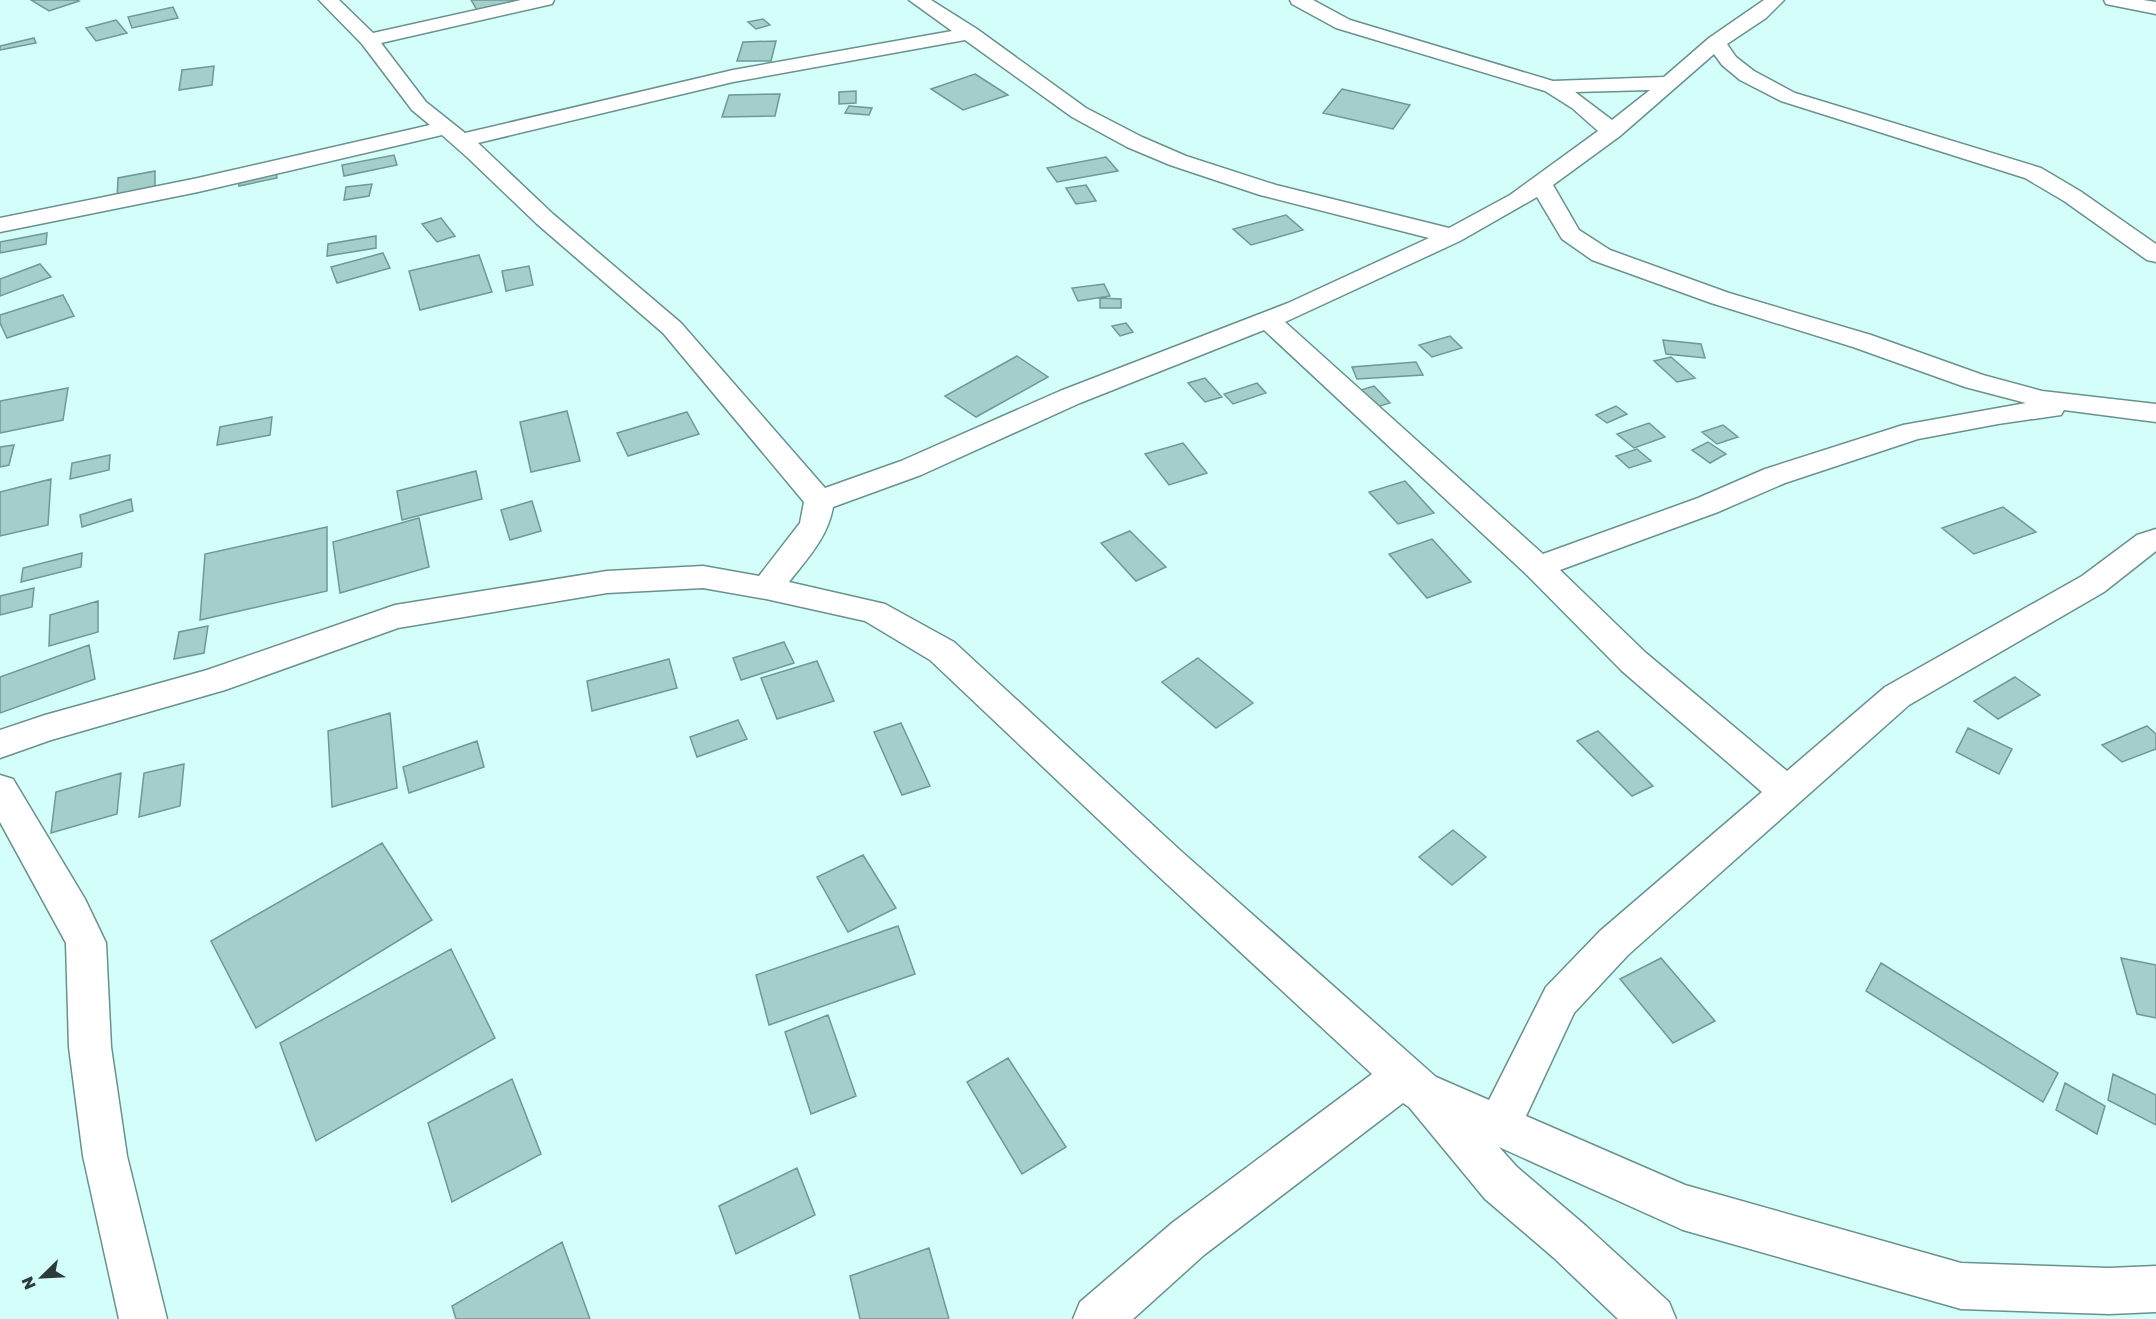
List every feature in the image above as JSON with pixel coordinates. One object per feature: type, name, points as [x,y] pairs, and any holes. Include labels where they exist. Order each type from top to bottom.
[{"type":"street","points":[[328,0],[369,40],[419,106],[545,219],[672,328],[819,501]]},
{"type":"street","points":[[369,40],[545,0]]},
{"type":"street","points":[[918,0],[943,7],[970,33],[1092,121],[1134,141],[1192,164],[1285,195],[1452,236]]},
{"type":"street","points":[[1299,0],[1343,24],[1552,87],[1579,104],[1612,131]]},
{"type":"street","points":[[819,501],[911,468],[1070,397],[1267,319],[1452,236],[1518,200],[1612,131],[1716,42],[1742,10],[1775,0]]},
{"type":"street","points":[[2113,0],[2156,8]]},
{"type":"street","points":[[0,225],[453,135],[733,76],[970,33]]},
{"type":"street","points":[[1716,42],[1722,54],[1733,66],[1762,85],[1788,97],[2033,173],[2072,196],[2156,255]]},
{"type":"street","points":[[1552,87],[1669,83]]},
{"type":"street","points":[[1541,183],[1570,234],[1601,255],[1720,298],[1862,341],[1974,381],[2041,399],[2156,413]]},
{"type":"street","points":[[1267,319],[1538,567],[1634,662],[1788,793]]},
{"type":"street","points":[[1538,567],[1708,505],[1775,476],[1914,431],[1998,415],[2089,405]]},
{"type":"street","points":[[766,588],[801,546],[815,524],[819,501]]},
{"type":"street","points":[[1499,1125],[1560,1000],[1614,943],[1686,878],[1788,793],[1897,696],[2093,584],[2148,542],[2156,539]]},
{"type":"street","points":[[0,744],[45,728],[213,681],[395,617],[606,582],[703,577],[766,588],[874,612],[942,651],[1168,862],[1413,1084],[1501,1183],[1570,1242],[1652,1319]]},
{"type":"street","points":[[0,789],[71,911],[86,943],[90,1047],[105,1156],[143,1319]]},
{"type":"street","points":[[1413,1084],[1683,1207],[1961,1286],[2109,1291],[2156,1289]]},
{"type":"street","points":[[1097,1319],[1188,1239],[1413,1084]]},
{"type":"building","points":[[31,0],[77,0],[79,1],[49,11]]},
{"type":"building","points":[[471,0],[530,0],[477,10]]},
{"type":"building","points":[[173,7],[178,18],[132,28],[128,17]]},
{"type":"building","points":[[763,19],[770,25],[756,29],[748,22]]},
{"type":"building","points":[[116,20],[127,33],[96,41],[86,28]]},
{"type":"building","points":[[34,38],[36,43],[0,50],[0,46]]},
{"type":"building","points":[[776,41],[771,61],[737,61],[743,42]]},
{"type":"building","points":[[214,66],[212,85],[179,90],[182,70]]},
{"type":"building","points":[[975,74],[1008,95],[963,110],[931,89]]},
{"type":"building","points":[[1342,89],[1410,105],[1393,129],[1323,113]]},
{"type":"building","points":[[856,91],[856,103],[839,104],[839,92]]},
{"type":"building","points":[[780,94],[775,116],[722,117],[729,95]]},
{"type":"building","points":[[849,106],[872,108],[869,115],[845,113]]},
{"type":"building","points":[[394,155],[397,165],[344,176],[342,165]]},
{"type":"building","points":[[1106,157],[1118,171],[1057,182],[1047,168]]},
{"type":"building","points":[[155,171],[155,192],[117,199],[118,178]]},
{"type":"building","points":[[276,172],[277,178],[239,186],[238,179]]},
{"type":"building","points":[[372,184],[369,196],[344,200],[346,187]]},
{"type":"building","points":[[1086,185],[1096,201],[1076,204],[1066,188]]},
{"type":"building","points":[[1286,215],[1303,230],[1251,245],[1233,229]]},
{"type":"building","points":[[441,218],[455,236],[437,242],[422,224]]},
{"type":"building","points":[[47,233],[46,244],[0,253],[0,242]]},
{"type":"building","points":[[376,236],[376,248],[327,256],[328,244]]},
{"type":"building","points":[[383,253],[390,268],[337,283],[331,267]]},
{"type":"building","points":[[479,255],[492,292],[420,310],[409,271]]},
{"type":"building","points":[[40,264],[51,277],[0,296],[0,279]]},
{"type":"building","points":[[529,266],[533,285],[506,291],[502,271]]},
{"type":"building","points":[[1104,284],[1110,296],[1078,301],[1072,288]]},
{"type":"building","points":[[63,295],[74,316],[7,338],[0,323],[0,315]]},
{"type":"building","points":[[1100,298],[1121,299],[1121,308],[1100,308]]},
{"type":"building","points":[[1126,323],[1133,332],[1120,336],[1112,326]]},
{"type":"building","points":[[1450,336],[1462,348],[1432,357],[1419,345]]},
{"type":"building","points":[[1663,340],[1701,344],[1705,358],[1666,354]]},
{"type":"building","points":[[1017,356],[1048,377],[976,417],[945,396]]},
{"type":"building","points":[[1671,357],[1695,378],[1677,382],[1654,361]]},
{"type":"building","points":[[1416,362],[1423,375],[1357,379],[1352,367]]},
{"type":"building","points":[[1205,378],[1222,397],[1205,402],[1188,383]]},
{"type":"building","points":[[1257,383],[1266,393],[1233,404],[1224,394]]},
{"type":"building","points":[[1374,386],[1390,403],[1370,409],[1354,392]]},
{"type":"building","points":[[68,388],[63,420],[0,433],[0,401]]},
{"type":"building","points":[[1616,406],[1627,414],[1607,423],[1596,415]]},
{"type":"building","points":[[567,411],[580,461],[531,472],[520,422]]},
{"type":"building","points":[[687,412],[699,434],[628,456],[617,433]]},
{"type":"building","points":[[272,417],[270,435],[217,445],[220,427]]},
{"type":"building","points":[[1649,423],[1665,437],[1634,448],[1617,434]]},
{"type":"building","points":[[1723,425],[1738,437],[1717,444],[1702,432]]},
{"type":"building","points":[[1708,442],[1726,454],[1710,463],[1692,450]]},
{"type":"building","points":[[1183,443],[1207,473],[1169,485],[1145,454]]},
{"type":"building","points":[[14,445],[9,465],[0,467],[0,447]]},
{"type":"building","points":[[1637,449],[1651,461],[1629,468],[1616,456]]},
{"type":"building","points":[[110,455],[109,470],[70,479],[72,463]]},
{"type":"building","points":[[476,471],[482,499],[402,520],[397,491]]},
{"type":"building","points":[[51,479],[48,525],[0,536],[0,492]]},
{"type":"building","points":[[1405,481],[1434,513],[1398,524],[1369,492]]},
{"type":"building","points":[[131,499],[133,511],[82,527],[80,515]]},
{"type":"building","points":[[532,501],[541,531],[510,540],[501,510]]},
{"type":"building","points":[[2003,507],[2036,532],[1974,554],[1942,528]]},
{"type":"building","points":[[419,518],[429,567],[340,593],[333,542]]},
{"type":"building","points":[[327,527],[327,591],[200,620],[205,554]]},
{"type":"building","points":[[1130,531],[1166,567],[1136,581],[1101,543]]},
{"type":"building","points":[[1432,539],[1471,582],[1427,598],[1389,554]]},
{"type":"building","points":[[82,553],[81,567],[21,582],[23,568]]},
{"type":"building","points":[[34,588],[32,607],[0,615],[0,596]]},
{"type":"building","points":[[98,601],[98,632],[49,646],[50,615]]},
{"type":"building","points":[[208,626],[204,653],[174,659],[179,632]]},
{"type":"building","points":[[784,642],[794,663],[741,680],[733,658]]},
{"type":"building","points":[[89,645],[95,679],[0,713],[0,677]]},
{"type":"building","points":[[1198,658],[1253,703],[1216,728],[1162,682]]},
{"type":"building","points":[[669,659],[677,688],[592,711],[587,681]]},
{"type":"building","points":[[817,661],[834,701],[777,719],[761,678]]},
{"type":"building","points":[[2015,677],[2040,695],[1998,719],[1974,701]]},
{"type":"building","points":[[390,713],[397,788],[332,807],[328,731]]},
{"type":"building","points":[[738,720],[747,739],[697,757],[690,737]]},
{"type":"building","points":[[901,723],[930,786],[902,795],[874,732]]},
{"type":"building","points":[[2147,726],[2156,734],[2156,749],[2122,762],[2102,745]]},
{"type":"building","points":[[1968,728],[2012,749],[1999,774],[1956,752]]},
{"type":"building","points":[[1598,731],[1653,786],[1632,796],[1577,741]]},
{"type":"building","points":[[477,741],[484,767],[409,793],[403,767]]},
{"type":"building","points":[[184,764],[180,806],[139,817],[144,773]]},
{"type":"building","points":[[121,773],[117,814],[51,833],[56,792]]},
{"type":"building","points":[[1453,830],[1486,857],[1452,885],[1419,857]]},
{"type":"building","points":[[382,843],[432,920],[256,1028],[211,941]]},
{"type":"building","points":[[863,855],[896,908],[848,932],[817,877]]},
{"type":"building","points":[[898,926],[915,974],[769,1025],[756,975]]},
{"type":"building","points":[[451,949],[495,1038],[316,1141],[280,1043]]},
{"type":"building","points":[[1661,958],[1715,1021],[1673,1043],[1620,979]]},
{"type":"building","points":[[2121,958],[2156,965],[2156,1018],[2137,1014]]},
{"type":"building","points":[[1881,963],[2058,1073],[2043,1102],[1866,991]]},
{"type":"building","points":[[828,1015],[856,1096],[811,1114],[785,1032]]},
{"type":"building","points":[[1008,1058],[1066,1147],[1022,1174],[967,1082]]},
{"type":"building","points":[[2113,1074],[2156,1095],[2156,1125],[2108,1100]]},
{"type":"building","points":[[512,1079],[541,1154],[452,1202],[428,1123]]},
{"type":"building","points":[[2065,1083],[2105,1106],[2097,1134],[2056,1110]]},
{"type":"building","points":[[797,1168],[815,1215],[736,1254],[719,1206]]},
{"type":"building","points":[[562,1242],[590,1319],[456,1319],[452,1306]]},
{"type":"building","points":[[929,1248],[949,1319],[860,1319],[850,1276]]}]
